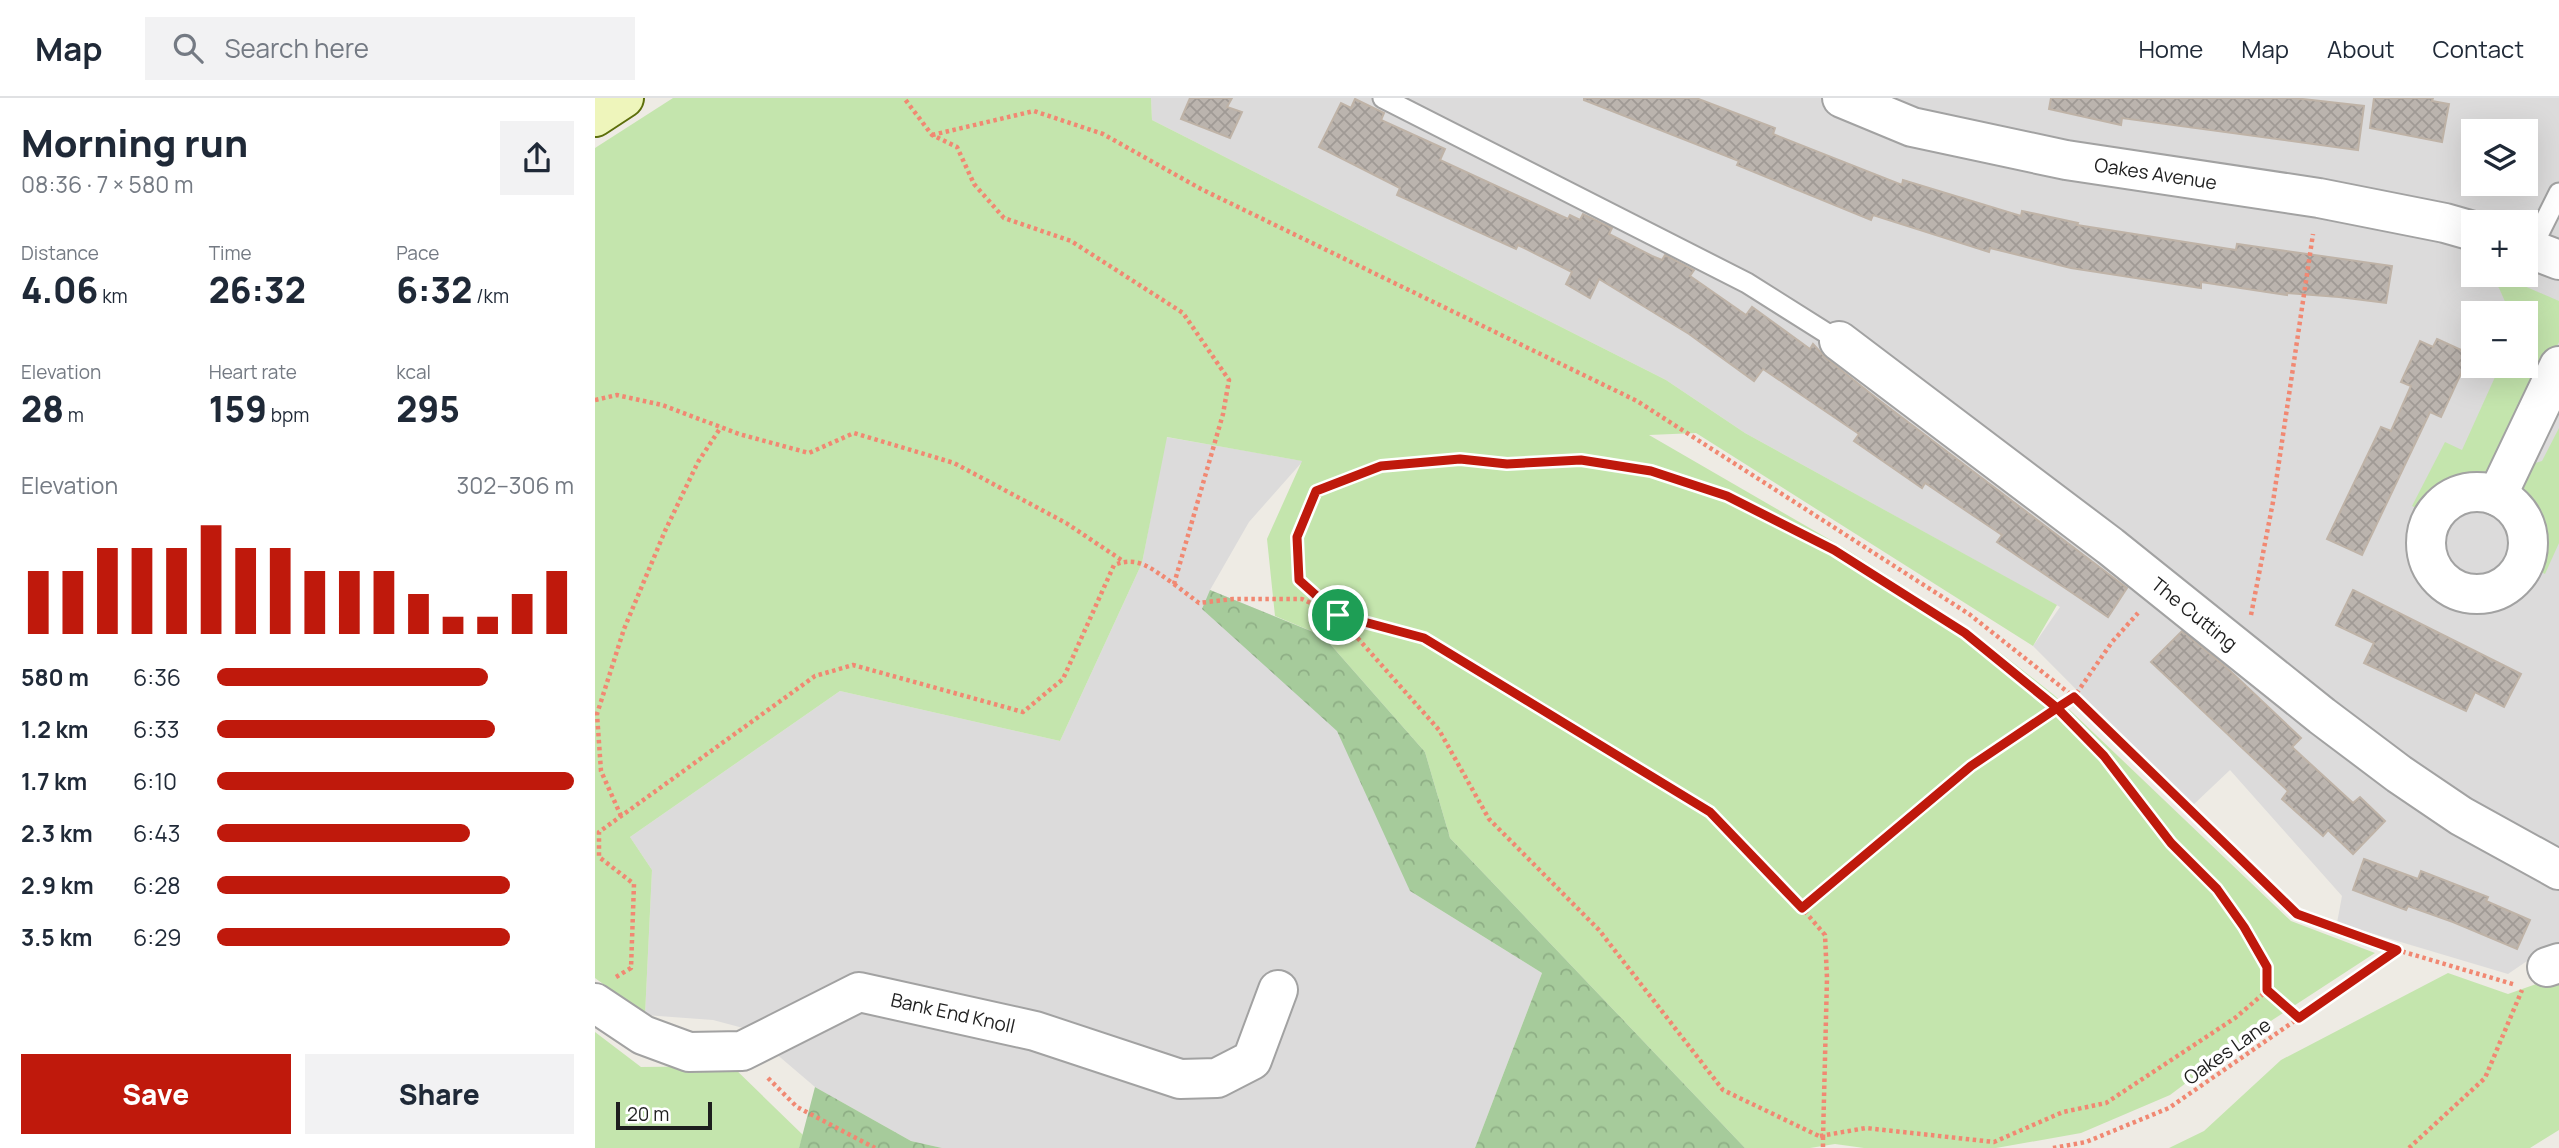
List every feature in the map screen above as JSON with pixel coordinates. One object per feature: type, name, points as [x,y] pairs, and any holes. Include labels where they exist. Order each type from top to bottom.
[{"type":"street","points":[[595,117],[624,98]]},
{"type":"street","name":"Oakes Avenue","points":[[1842,98],[1912,127],[2066,160],[2319,198],[2461,228]]},
{"type":"street","name":"The Cutting","points":[[1839,341],[2110,546],[2344,733],[2450,809],[2559,870]]},
{"type":"street","points":[[2497,496],[2559,366]]},
{"type":"street","name":"Bank End Knoll","points":[[604,990],[643,1035],[689,1052],[742,1051],[859,992],[1035,1031],[1180,1079],[1217,1078],[1252,1060],[1278,990]]},
{"type":"lane","points":[[1383,98],[1747,283],[1839,341]]},
{"type":"lane","points":[[2538,252],[2559,193]]},
{"type":"path","points":[[904,98],[932,135],[957,147],[974,184],[1004,218],[1071,242],[1183,313],[1229,380],[1218,433],[1174,584]]},
{"type":"path","points":[[932,135],[1034,111],[1103,134],[1201,189],[1637,401],[1969,614],[2074,697],[2297,914],[2397,950],[2543,972],[2485,1078],[2409,1148]]},
{"type":"path","points":[[2235,646],[2248,629],[2273,502],[2319,198]]},
{"type":"path","points":[[595,400],[617,395],[661,405],[721,427],[809,453],[854,433],[954,463],[1066,523],[1123,561]]},
{"type":"path","points":[[621,816],[601,771],[597,714],[624,629],[665,531],[698,462],[721,427]]},
{"type":"path","points":[[2267,990],[2235,1018],[2106,1102],[2063,1112],[1994,1142],[1867,1128],[1821,1137],[1723,1090],[1599,930],[1489,819],[1439,730],[1338,615],[1299,580],[1297,537],[1316,491],[1381,466],[1460,459],[1507,464],[1581,460],[1651,471],[1727,496],[1834,550],[1965,633],[2057,708],[2104,756],[2171,843],[2217,889],[2244,927],[2267,967],[2267,990],[2299,1018]]},
{"type":"path","points":[[604,990],[631,968],[634,884],[599,857],[599,832],[815,676],[853,665],[1023,712],[1063,679],[1114,565],[1126,560],[1142,563],[1199,603],[1233,599],[1302,599],[1338,615],[1424,638],[1710,812],[1825,935],[1821,1137],[1823,1148]]},
{"type":"path","points":[[1802,908],[1971,766],[2074,697],[2112,642],[2160,588]]},
{"type":"path","name":"Oakes Lane","points":[[2053,1148],[2086,1142],[2169,1108],[2397,950]]},
{"type":"path","points":[[742,1051],[797,1107],[875,1148]]},
{"type":"shaded area","points":[[1151,98],[2559,98],[2559,967],[2543,950],[2508,974],[2337,923],[2342,896],[2230,770],[2192,806],[2033,646],[2060,607],[1745,433],[1666,380],[1152,120]]},
{"type":"shaded area","points":[[1166,437],[1303,461],[1249,522],[1210,590],[1323,636],[1410,891],[1542,973],[1475,1148],[942,1148],[911,1141],[815,1087],[747,1029],[713,1020],[645,1015],[652,870],[630,837],[840,691],[1060,741],[1142,563]]},
{"type":"green space","points":[[673,98],[1151,98],[1152,120],[1666,380],[1745,433],[2057,605],[2033,646],[1696,433],[1649,435],[1846,549],[1968,627],[2054,695],[2291,921],[2375,953],[2254,1032],[2170,1095],[2081,1133],[1996,1148],[1864,1148],[1835,1144],[1810,1148],[1745,1148],[1450,838],[1425,752],[1323,636],[1275,616],[1267,539],[1302,461],[1167,437],[1142,563],[1060,741],[840,691],[630,837],[652,870],[645,1015],[595,978],[595,148]]},
{"type":"green space","points":[[2527,287],[2559,301],[2559,342],[2495,481],[2472,480],[2453,484],[2436,494],[2422,511],[2412,506],[2445,442],[2462,450],[2495,378],[2538,378],[2538,301],[2505,301],[2499,288]]},
{"type":"green space","points":[[2559,428],[2559,543],[2545,574],[2534,568],[2538,546],[2536,526],[2529,508],[2515,491],[2525,466],[2542,461]]},
{"type":"green space","points":[[1210,590],[1323,636],[1425,752],[1450,838],[1745,1148],[1475,1148],[1542,973],[1410,891],[1337,731],[1202,609]]},
{"type":"green space","points":[[2448,973],[2508,994],[2559,976],[2559,1130],[2530,1148],[2169,1148],[2204,1131],[2281,1060]]},
{"type":"green space","points":[[595,1032],[641,1067],[732,1066],[803,1135],[799,1148],[595,1148]]},
{"type":"green space","points":[[815,1087],[911,1141],[942,1148],[799,1148]]},
{"type":"building","points":[[1190,98],[1232,98],[1227,107],[1242,112],[1230,138],[1181,119]]},
{"type":"building","points":[[1584,98],[1696,98],[1775,128],[1773,134],[1902,185],[1903,180],[2021,216],[2022,211],[2078,223],[2077,225],[2236,250],[2237,244],[2392,266],[2386,303],[2339,297],[2287,295],[2201,282],[2201,288],[2071,268],[1990,248],[1989,252],[1873,215],[1871,220],[1737,165],[1739,161]]},
{"type":"building","points":[[2051,98],[2294,98],[2364,106],[2358,150],[2122,118],[2121,125],[2049,109]]},
{"type":"building","points":[[2374,98],[2433,98],[2432,101],[2449,104],[2442,142],[2370,128]]},
{"type":"building","points":[[1355,99],[1384,113],[1381,120],[1445,149],[1440,160],[1568,219],[1570,215],[1580,220],[1583,214],[1612,228],[1609,234],[1652,256],[1662,260],[1665,255],[1694,270],[1690,276],[1746,315],[1752,307],[1810,349],[1813,344],[1826,358],[1875,397],[2127,588],[2108,617],[1997,542],[2002,535],[1925,483],[1922,488],[1854,441],[1859,434],[1763,369],[1754,381],[1689,334],[1599,279],[1590,298],[1566,284],[1572,272],[1518,245],[1516,249],[1397,195],[1400,188],[1319,147],[1341,103],[1351,108]]},
{"type":"building","points":[[2437,339],[2461,350],[2461,374],[2441,417],[2430,412],[2362,555],[2327,539],[2381,427],[2391,431],[2411,386],[2401,382],[2420,341],[2433,347]]},
{"type":"building","points":[[2353,590],[2521,674],[2504,707],[2475,692],[2466,711],[2364,663],[2374,643],[2336,625]]},
{"type":"building","points":[[2182,631],[2227,668],[2301,738],[2292,747],[2353,803],[2360,797],[2385,821],[2353,854],[2328,830],[2323,836],[2282,799],[2288,791],[2151,662]]},
{"type":"building","points":[[2364,859],[2418,879],[2421,871],[2488,897],[2486,901],[2530,920],[2517,949],[2453,922],[2408,906],[2406,910],[2353,890]]},
{"type":"route","points":[[1338,615],[1299,580],[1297,537],[1316,491],[1381,466],[1460,459],[1507,464],[1581,460],[1651,471],[1727,496],[1834,550],[1965,633],[2057,708],[2074,697],[2297,914],[2397,950],[2299,1018],[2267,990],[2267,967],[2244,927],[2217,889],[2171,843],[2104,756],[2057,708],[1971,766],[1802,908],[1710,812],[1424,638],[1338,615]]}]
